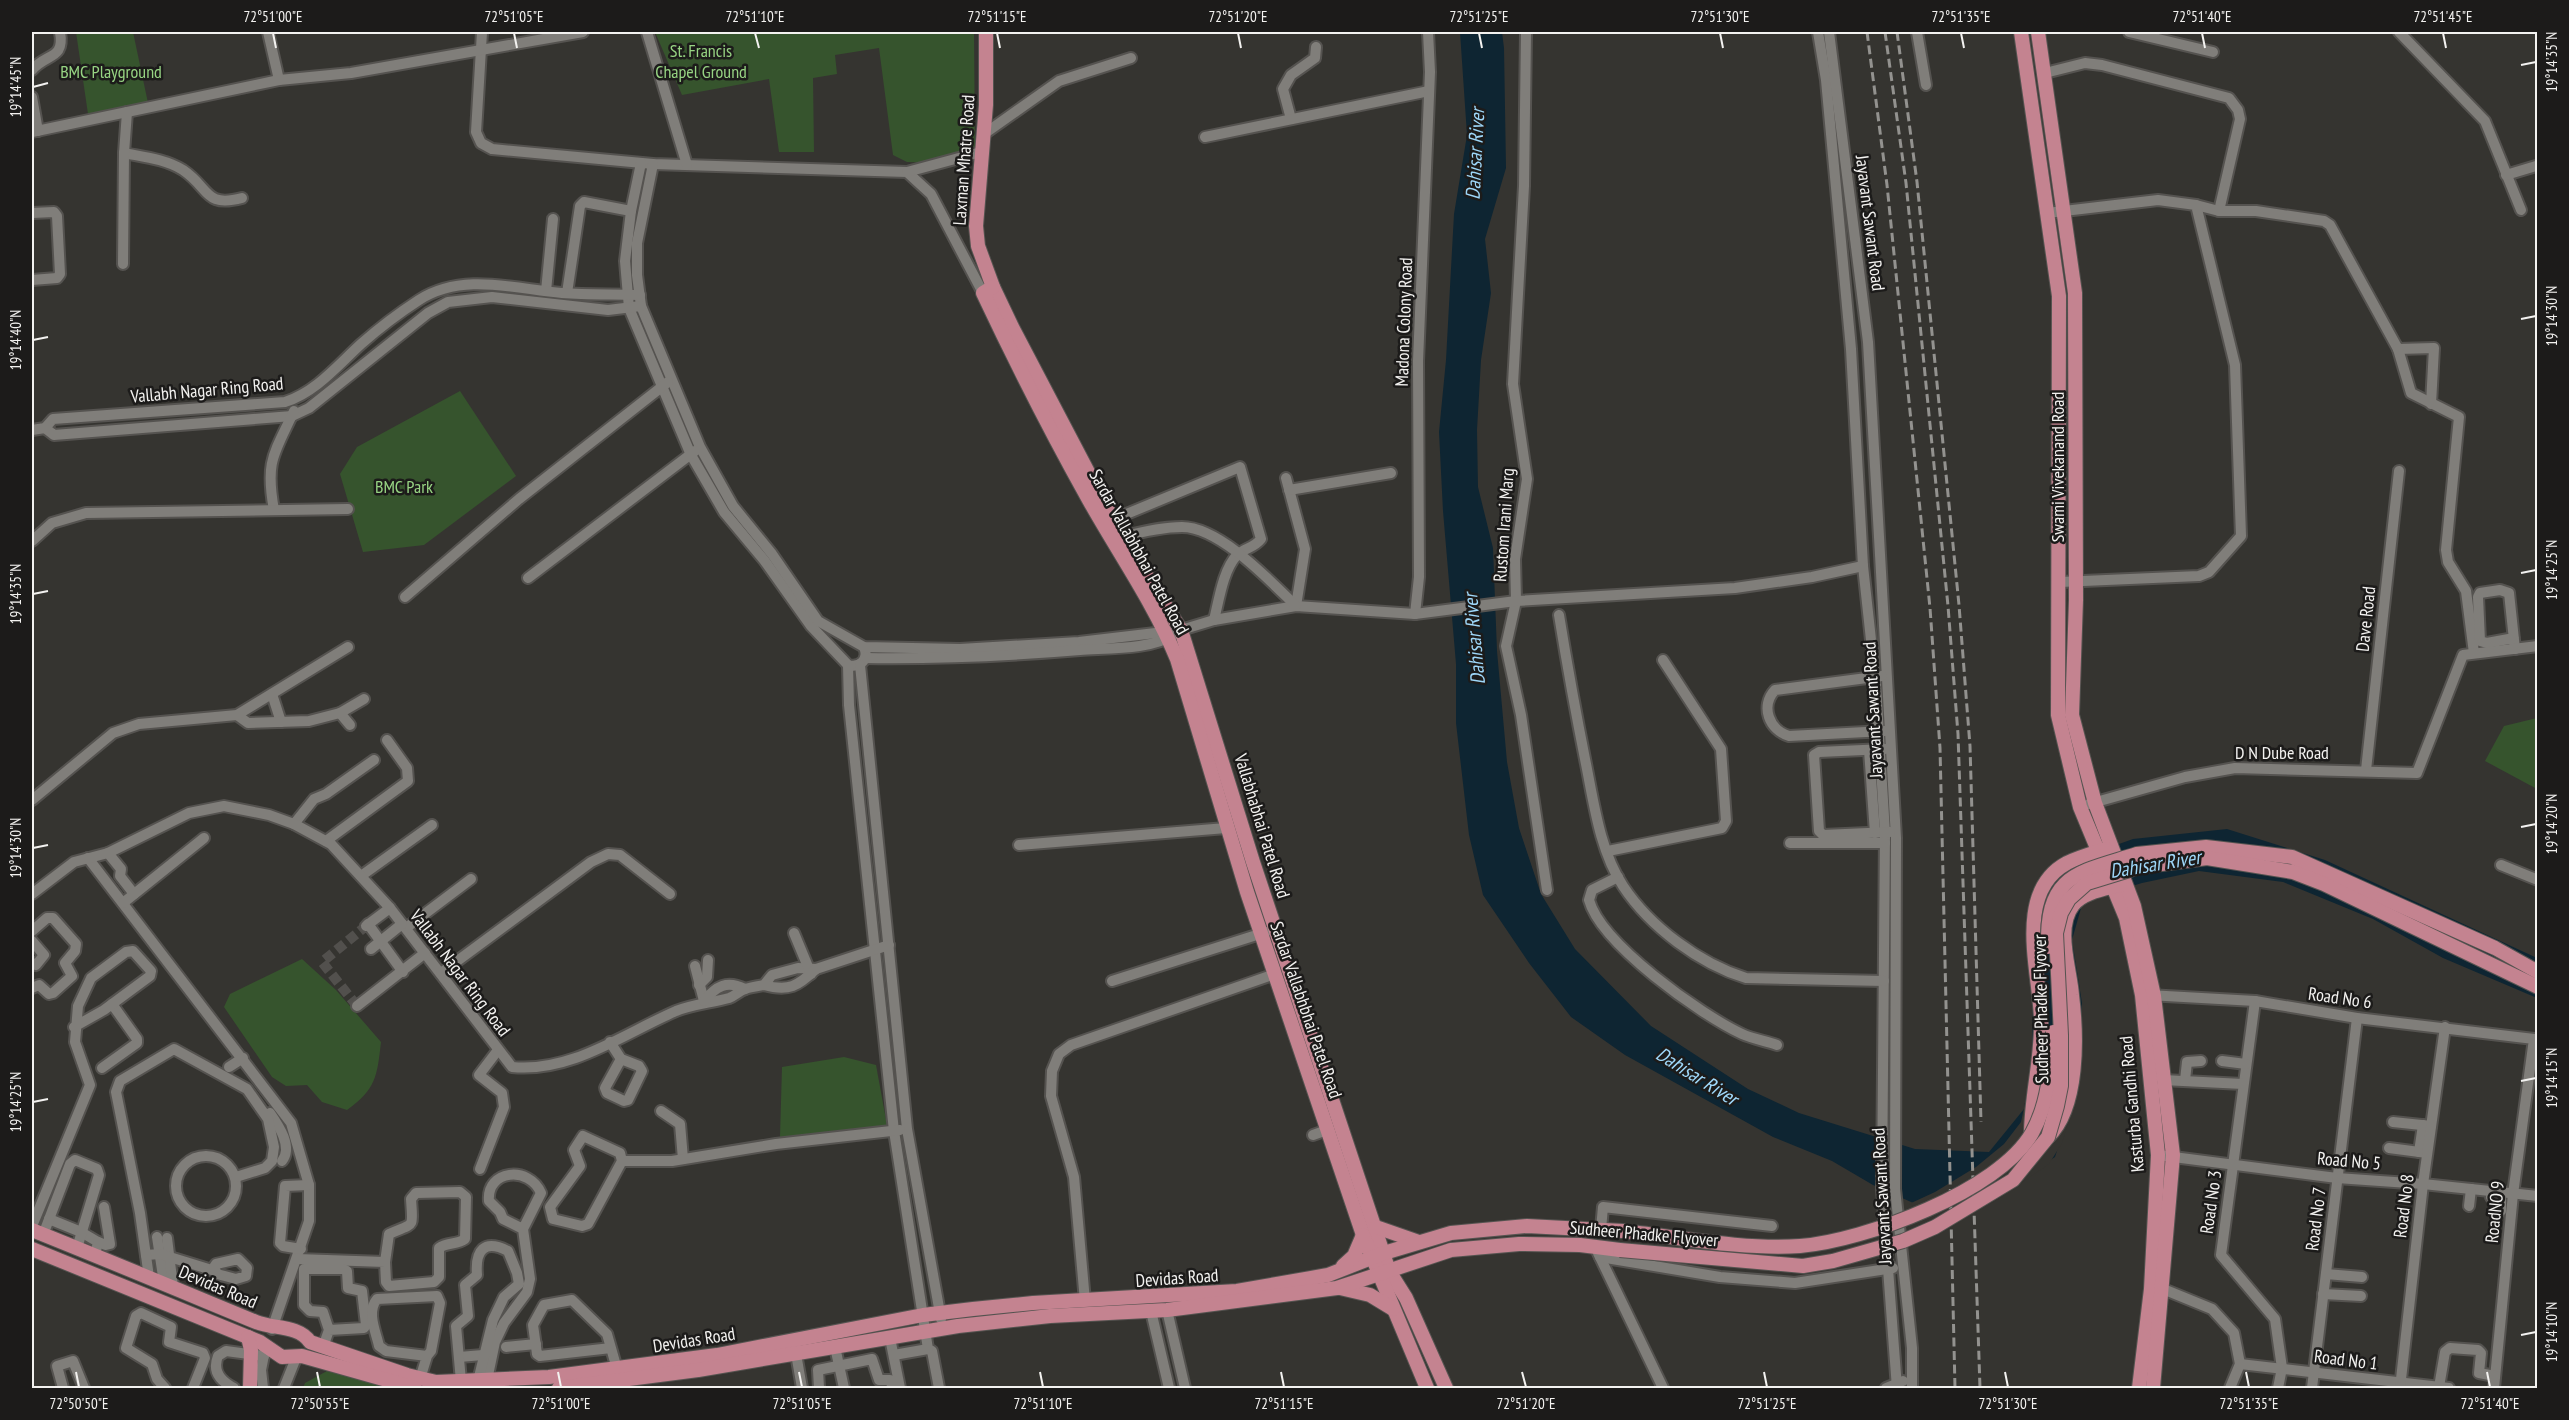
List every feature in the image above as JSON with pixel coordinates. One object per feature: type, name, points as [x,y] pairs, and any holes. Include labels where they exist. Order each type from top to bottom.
[{"type":"main road","name":"Laxman Mhatre Road","points":[[986,32],[984,134],[976,226],[988,290]]},
{"type":"main road","name":"Swami Vivekanand Road","points":[[2021,32],[2059,296],[2058,715],[2080,807],[2087,825]]},
{"type":"main road","name":"Swami Vivekanand Road","points":[[2038,32],[2075,293],[2076,581],[2072,715],[2095,803],[2112,848],[2122,892]]},
{"type":"main road","points":[[2037,144],[2053,141]]},
{"type":"main road","name":"Sardar Vallabhbhai Patel Road","points":[[988,290],[1112,520],[1180,630]]},
{"type":"main road","name":"Sardar Vallabhbhai Patel Road","points":[[988,290],[1025,380],[1088,499],[1166,635],[1260,933],[1327,1130],[1369,1231]]},
{"type":"main road","name":"Vallabhabhai Patel Road","points":[[1180,630],[1384,1273]]},
{"type":"main road","name":"Kasturba Gandhi Road","points":[[2087,825],[2098,852],[2122,892],[2126,918],[2148,995],[2157,1073],[2173,1155],[2157,1289],[2139,1389]]},
{"type":"main road","name":"Sudheer Phadke Flyover","points":[[1378,1256],[1450,1233],[1527,1226],[1601,1229],[1733,1243],[1800,1246],[1859,1234],[1930,1210],[2012,1158],[2031,1134],[2044,1102],[2052,1054],[2052,992],[2048,924],[2061,886],[2075,874],[2137,854],[2206,847],[2292,857],[2494,948],[2538,972]]},
{"type":"main road","points":[[2031,1134],[2031,1113],[2040,1059],[2041,1018],[2034,936],[2035,907],[2044,886],[2054,873],[2067,864],[2112,848]]},
{"type":"main road","name":"Sudheer Phadke Flyover","points":[[1384,1273],[1451,1251],[1519,1244],[1598,1252],[1620,1250],[1803,1266],[1833,1261],[1903,1240],[1935,1227],[2013,1180],[2048,1137],[2061,1086],[2061,1024],[2056,933],[2061,913],[2069,899],[2087,884],[2139,867],[2207,858],[2293,872],[2324,884],[2538,987]]},
{"type":"main road","points":[[2048,1137],[2062,1120],[2066,1109],[2073,1058],[2073,995],[2066,921],[2073,905],[2080,898],[2122,892]]},
{"type":"main road","name":"Kasturba Gandhi Road","points":[[2153,1389],[2157,1289],[2157,1073]]},
{"type":"main road","name":"Devidas Road","points":[[35,1230],[77,1248],[96,1249],[160,1281],[272,1329],[296,1331],[306,1336],[309,1342],[390,1370],[418,1384]]},
{"type":"main road","points":[[1328,1275],[1354,1256],[1369,1231],[1420,1242]]},
{"type":"main road","name":"Devidas Road","points":[[32,1248],[248,1337],[260,1352],[282,1357],[299,1357],[418,1384],[549,1377],[795,1348],[835,1347],[926,1331],[1050,1316],[1167,1310],[1337,1288],[1384,1273]]},
{"type":"main road","name":"Devidas Road","points":[[559,1389],[675,1374],[795,1348],[923,1315],[1033,1303],[1205,1295],[1328,1275],[1378,1256]]},
{"type":"main road","points":[[1418,1262],[1403,1279],[1406,1298],[1446,1389]]},
{"type":"main road","points":[[1384,1273],[1406,1298]]},
{"type":"main road","points":[[1384,1273],[1393,1309],[1427,1389]]},
{"type":"main road","points":[[1337,1288],[1370,1295],[1393,1309]]},
{"type":"main road","points":[[250,1389],[260,1352],[272,1329]]},
{"type":"main road","points":[[299,1357],[307,1354],[309,1342]]},
{"type":"street","points":[[32,70],[36,64],[58,52],[62,43],[60,32]]},
{"type":"street","points":[[268,32],[279,80]]},
{"type":"street","points":[[482,32],[483,51],[476,132],[481,143],[492,149],[652,164],[907,172],[981,152]]},
{"type":"street","points":[[32,104],[35,131],[279,80],[351,73],[584,32]]},
{"type":"street","points":[[646,32],[687,165]]},
{"type":"street","name":"Madona Colony Road","points":[[1415,614],[1419,577],[1418,361],[1429,91],[1428,32]]},
{"type":"street","name":"Rustom Irani Marg","points":[[1526,32],[1524,186],[1513,384],[1527,479],[1515,559],[1516,601],[1735,588],[1812,577],[1863,566]]},
{"type":"street","name":"Jayavant Sawant Road","points":[[1818,32],[1826,80],[1851,349],[1863,566],[1879,731],[1874,749],[1885,835],[1895,1189],[1912,1348],[1912,1383]]},
{"type":"street","name":"Jayavant Sawant Road","points":[[1829,32],[1868,342],[1892,748],[1885,835],[1882,1189],[1898,1386]]},
{"type":"street","points":[[1917,32],[1926,85]]},
{"type":"street","points":[[2129,32],[2157,35],[2213,51]]},
{"type":"street","points":[[2399,32],[2485,121],[2521,210]]},
{"type":"street","points":[[1291,119],[1283,89],[1291,75],[1315,58],[1316,47]]},
{"type":"street","points":[[984,134],[1059,81],[1131,58]]},
{"type":"street","points":[[2045,73],[2085,63],[2102,65],[2229,98],[2238,110],[2240,119],[2219,211]]},
{"type":"street","points":[[1205,136],[1429,91]]},
{"type":"street","points":[[123,264],[124,153],[127,112]]},
{"type":"street","points":[[124,153],[163,160],[184,171],[213,200],[225,202],[242,198]]},
{"type":"street","points":[[641,163],[631,212],[625,261],[629,308],[690,455],[724,512],[764,560],[811,626],[848,665],[850,716],[894,1131],[928,1349],[932,1351],[939,1389]]},
{"type":"street","points":[[652,164],[637,243],[637,274],[641,301],[700,447],[733,506],[772,554],[818,621],[864,647],[972,648],[1166,635]]},
{"type":"street","points":[[2506,175],[2536,166]]},
{"type":"street","points":[[907,172],[931,194],[988,290]]},
{"type":"street","points":[[2047,213],[2118,199],[2141,201],[2170,195],[2219,211],[2256,211],[2324,221],[2330,225],[2398,349],[2412,393],[2459,417],[2446,550],[2448,562],[2466,591],[2474,653],[2515,643]]},
{"type":"street","points":[[567,293],[580,206],[584,202],[631,212]]},
{"type":"street","points":[[2060,582],[2199,576],[2209,572],[2241,536],[2235,365],[2196,205]]},
{"type":"street","points":[[32,213],[54,212],[57,216],[60,274],[57,278],[32,280]]},
{"type":"street","points":[[536,303],[542,290],[553,219]]},
{"type":"street","name":"Vallabh Nagar Ring Road","points":[[32,430],[45,428],[53,419],[285,402],[301,397],[329,375],[362,343],[421,299],[448,287],[484,284],[567,293],[627,295],[641,301]]},
{"type":"street","points":[[45,428],[54,435],[292,416],[309,408],[428,313],[448,302],[492,297],[608,310],[629,308],[641,301]]},
{"type":"street","points":[[2398,349],[2434,348],[2431,404]]},
{"type":"street","points":[[405,597],[519,499],[673,379]]},
{"type":"street","points":[[274,510],[269,483],[270,462],[301,397]]},
{"type":"street","points":[[528,578],[700,447]]},
{"type":"street","points":[[1112,520],[1240,467],[1261,539],[1255,547],[1240,553],[1231,563],[1214,620]]},
{"type":"street","name":"Dave Road","points":[[2366,770],[2399,471]]},
{"type":"street","points":[[1289,490],[1391,473]]},
{"type":"street","points":[[1286,478],[1305,549],[1296,606]]},
{"type":"street","points":[[32,541],[52,523],[86,513],[348,509]]},
{"type":"street","points":[[1122,537],[1151,530],[1184,527],[1217,539],[1240,553],[1296,606]]},
{"type":"street","points":[[2515,643],[2509,593],[2500,590],[2480,593],[2478,597],[2480,641],[2538,646]]},
{"type":"street","points":[[848,665],[863,662],[961,659],[1133,646],[1214,620],[1296,606],[1415,614],[1516,601],[1506,645],[1521,715],[1547,890]]},
{"type":"street","points":[[1559,615],[1592,793],[1608,851],[1623,887],[1677,941],[1727,972],[1746,978],[1884,981]]},
{"type":"street","points":[[841,656],[846,643],[853,641]]},
{"type":"street","points":[[32,800],[113,733],[139,724],[237,715],[348,647]]},
{"type":"street","points":[[864,647],[863,662],[907,1129],[942,1329]]},
{"type":"street","name":"D N Dube Road","points":[[2080,807],[2185,777],[2235,768],[2416,773],[2463,655],[2474,653]]},
{"type":"street","points":[[1608,851],[1722,828],[1726,821],[1721,749],[1663,660]]},
{"type":"street","points":[[1888,676],[1775,690],[1767,708],[1770,723],[1782,734],[1789,736],[1891,730]]},
{"type":"street","points":[[272,694],[280,722]]},
{"type":"street","points":[[237,715],[248,723],[309,721],[340,713],[364,699]]},
{"type":"street","points":[[340,713],[350,725]]},
{"type":"street","points":[[326,841],[408,781],[407,768],[387,740]]},
{"type":"street","points":[[1885,835],[1828,836],[1819,831],[1814,755],[1819,752],[1892,748]]},
{"type":"street","points":[[294,824],[314,799],[326,794],[374,760]]},
{"type":"street","name":"Vallabh Nagar Ring Road","points":[[32,894],[74,862],[108,854],[189,813],[225,806],[269,815],[294,824],[326,841],[390,908],[512,1067],[548,1068],[704,1001],[732,997],[745,989],[764,985],[772,975],[798,968],[812,971],[889,945]]},
{"type":"street","points":[[361,876],[432,825]]},
{"type":"street","points":[[1019,845],[1226,828]]},
{"type":"street","points":[[1790,843],[1885,835]]},
{"type":"street","points":[[123,903],[204,838]]},
{"type":"street","points":[[108,854],[121,869],[120,876],[134,894]]},
{"type":"street","points":[[441,973],[598,857],[608,854],[620,855],[670,894]]},
{"type":"street","points":[[88,858],[291,1123],[289,1159]]},
{"type":"street","points":[[2501,865],[2538,880]]},
{"type":"street","points":[[1618,877],[1592,890],[1589,900],[1613,938],[1664,985],[1742,1034],[1777,1045]]},
{"type":"street","points":[[371,949],[471,879]]},
{"type":"street","points":[[390,908],[367,925],[403,972]]},
{"type":"street","points":[[32,931],[47,918],[53,918],[76,944],[75,951],[65,963],[72,976],[53,993],[39,985],[32,988]]},
{"type":"street","points":[[1112,981],[1276,928]]},
{"type":"street","points":[[764,985],[784,989],[805,981],[812,971],[794,933]]},
{"type":"street","points":[[32,941],[44,955],[36,965],[32,963]]},
{"type":"street","points":[[74,1027],[112,1004],[150,976],[151,971],[133,951],[126,952],[91,978],[78,1006],[74,1027],[75,1042],[90,1084]]},
{"type":"street","points":[[357,1006],[426,953]]},
{"type":"street","points":[[699,985],[707,977],[708,960]]},
{"type":"street","points":[[695,966],[704,1001]]},
{"type":"street","points":[[1085,1300],[1074,1177],[1051,1096],[1052,1071],[1059,1054],[1071,1045],[1275,974]]},
{"type":"street","name":"Road No 6","points":[[2148,995],[2254,1001],[2357,1018],[2534,1039]]},
{"type":"street","name":"Road No 3","points":[[2254,1001],[2221,1255],[2275,1319],[2282,1368],[2278,1389]]},
{"type":"street","points":[[35,1230],[90,1084],[100,1070],[137,1043],[137,1039],[112,1004]]},
{"type":"street","name":"Road No 7","points":[[2312,1389],[2326,1294],[2337,1178],[2357,1018]]},
{"type":"street","name":"Road No 8","points":[[2400,1386],[2423,1184],[2423,1152],[2445,1027]]},
{"type":"street","points":[[884,1032],[897,1030]]},
{"type":"street","name":"RoadNO 9","points":[[2493,1389],[2506,1205],[2534,1039]]},
{"type":"street","points":[[610,1042],[621,1059]]},
{"type":"street","points":[[160,1281],[156,1255],[140,1213],[116,1092],[120,1081],[174,1049],[247,1089],[268,1119],[274,1147],[272,1161],[265,1168],[236,1177]]},
{"type":"street","points":[[480,1168],[504,1107],[504,1098],[498,1089],[479,1075],[498,1050]]},
{"type":"street","points":[[229,1067],[243,1058]]},
{"type":"street","points":[[2185,1080],[2187,1062],[2201,1061]]},
{"type":"street","points":[[2228,1083],[2226,1062],[2246,1064]]},
{"type":"street","points":[[2157,1073],[2185,1080],[2243,1084]]},
{"type":"street","points":[[255,1074],[255,1090],[279,1126],[289,1159],[309,1185],[309,1221],[299,1261],[272,1329]]},
{"type":"street","points":[[661,1111],[680,1124],[683,1159]]},
{"type":"street","points":[[2393,1122],[2427,1126]]},
{"type":"street","points":[[622,1161],[683,1159],[776,1144],[907,1129]]},
{"type":"street","points":[[1313,1135],[1327,1130]]},
{"type":"street","points":[[583,1136],[620,1153],[622,1161],[588,1224],[582,1226],[553,1219],[550,1207],[580,1166],[574,1150],[583,1136]]},
{"type":"street","points":[[2389,1148],[2423,1152]]},
{"type":"street","name":"Road No 5","points":[[2158,1155],[2173,1155],[2337,1178],[2423,1184],[2480,1193],[2506,1205],[2538,1196]]},
{"type":"street","points":[[199,1156],[212,1156],[223,1160],[236,1177],[237,1187],[234,1200],[226,1209],[215,1215],[202,1216],[190,1212],[178,1197],[176,1184],[179,1172],[187,1162],[199,1156]]},
{"type":"street","points":[[35,1230],[49,1219],[70,1164],[75,1160],[97,1169],[99,1174],[77,1248]]},
{"type":"street","points":[[482,1380],[504,1323],[527,1292],[530,1279],[523,1229],[541,1192],[536,1181],[525,1175],[500,1177],[494,1181],[489,1201],[503,1219],[523,1229]]},
{"type":"street","points":[[309,1185],[288,1184],[285,1186],[280,1243],[299,1261],[347,1270],[348,1288],[362,1291],[366,1325],[364,1329],[329,1330]]},
{"type":"street","points":[[460,1192],[466,1197],[465,1239],[460,1243],[444,1244],[439,1248],[439,1277],[434,1282],[389,1286],[386,1282],[385,1262],[389,1234],[410,1227],[412,1222],[411,1199],[416,1193],[460,1192]]},
{"type":"street","points":[[2469,1206],[2480,1193]]},
{"type":"street","points":[[49,1219],[81,1232],[96,1249],[110,1244],[104,1207]]},
{"type":"street","points":[[1601,1229],[1603,1207],[1772,1226]]},
{"type":"street","points":[[160,1281],[156,1255],[162,1238]]},
{"type":"street","points":[[461,1381],[456,1326],[468,1316],[465,1285],[477,1275],[476,1258],[479,1253],[487,1246],[495,1245],[508,1251],[519,1284],[500,1303],[483,1355],[482,1380]]},
{"type":"street","points":[[1598,1252],[1720,1277],[1795,1283],[1902,1266]]},
{"type":"street","points":[[1598,1252],[1663,1389]]},
{"type":"street","points":[[156,1255],[215,1271]]},
{"type":"street","points":[[299,1261],[385,1262]]},
{"type":"street","points":[[299,1261],[304,1305],[309,1311],[322,1312],[326,1315],[329,1330],[323,1347]]},
{"type":"street","points":[[2328,1274],[2362,1276]]},
{"type":"street","points":[[2157,1289],[2212,1309],[2234,1334],[2240,1364],[2230,1389]]},
{"type":"street","points":[[2326,1294],[2361,1296]]},
{"type":"street","points":[[418,1384],[427,1356],[431,1351],[440,1303],[437,1296],[377,1299],[373,1303],[372,1317],[379,1346],[391,1352],[427,1356]]},
{"type":"street","points":[[611,1348],[540,1356],[533,1325],[538,1312],[544,1305],[572,1300],[607,1334],[611,1348],[617,1369]]},
{"type":"street","points":[[1167,1310],[1185,1389]]},
{"type":"street","points":[[1151,1311],[1169,1389]]},
{"type":"street","points":[[165,1389],[157,1379],[152,1364],[126,1348],[136,1316],[141,1313],[171,1327],[169,1342],[202,1353],[205,1358],[193,1389]]},
{"type":"street","points":[[891,1338],[900,1389]]},
{"type":"street","points":[[506,1347],[536,1344]]},
{"type":"street","points":[[835,1347],[844,1389]]},
{"type":"street","points":[[795,1348],[802,1389]]},
{"type":"street","points":[[2444,1388],[2445,1352],[2450,1348],[2478,1350],[2481,1353],[2479,1373],[2495,1376]]},
{"type":"street","points":[[894,1355],[928,1349]]},
{"type":"street","points":[[234,1389],[225,1384],[216,1373],[215,1364],[218,1356],[226,1351],[260,1352],[263,1389]]},
{"type":"street","points":[[390,1370],[391,1352]]},
{"type":"street","points":[[459,1357],[483,1355]]},
{"type":"street","points":[[284,1389],[299,1357]]},
{"type":"street","points":[[819,1389],[818,1370],[872,1359],[879,1380],[890,1380],[893,1389]]},
{"type":"street","points":[[63,1389],[57,1366],[73,1361],[84,1389]]},
{"type":"street","name":"Road No 1","points":[[2240,1364],[2314,1372],[2400,1386],[2444,1388]]},
{"type":"street","points":[[1886,1389],[1912,1383]]},
{"type":"green space","name":"BMC Playground","points":[[76,32],[133,32],[148,103],[88,114]]},
{"type":"green space","name":"St. Francis Chapel Ground","points":[[655,32],[974,32],[975,153],[969,164],[907,162],[893,155],[879,48],[835,55],[837,74],[813,78],[814,152],[779,152],[769,79],[682,95]]},
{"type":"green space","name":"BMC Park","points":[[460,391],[516,476],[424,545],[363,552],[340,474],[357,447]]},
{"type":"green space","points":[[2538,718],[2537,789],[2485,761],[2504,726]]},
{"type":"green space","points":[[302,959],[336,990],[381,1042],[373,1081],[364,1095],[347,1110],[322,1102],[307,1085],[286,1086],[272,1077],[224,1007],[230,994]]},
{"type":"green space","points":[[844,1057],[876,1065],[887,1125],[780,1137],[782,1067]]},
{"type":"green space","points":[[327,1371],[391,1388],[303,1388],[305,1383]]},
{"type":"water","name":"Dahisar River","points":[[1460,32],[1502,32],[1504,48],[1506,168],[1485,239],[1491,293],[1481,360],[1477,430],[1478,487],[1493,548],[1497,651],[1507,762],[1519,828],[1541,894],[1575,949],[1651,1026],[1748,1089],[1799,1113],[1915,1149],[1989,1152],[2024,1109],[2032,1060],[2033,995],[2026,918],[2046,870],[2133,839],[2227,829],[2325,860],[2537,958],[2537,998],[2443,958],[2373,919],[2283,882],[2199,871],[2142,883],[2083,901],[2072,940],[2082,1003],[2075,1095],[2055,1157],[1993,1199],[1920,1206],[1873,1185],[1832,1161],[1773,1137],[1625,1055],[1571,1017],[1529,963],[1483,895],[1469,835],[1456,723],[1456,664],[1439,432],[1446,360],[1454,214],[1467,135]]},
{"type":"pier","points":[[2028,1089],[2075,1099],[2062,1143],[2049,1164],[1994,1202],[1920,1209],[1909,1204],[1935,1192],[1976,1167],[2004,1144],[2021,1122]]},
{"type":"tunnel","points":[[357,1006],[322,962],[366,926]]},
{"type":"railway","points":[[1867,32],[1887,185],[1930,608],[1940,748],[1955,1388]]},
{"type":"railway","points":[[1885,32],[1906,183],[1948,606],[1958,734],[1980,1388]]},
{"type":"railway","points":[[1897,32],[1917,182],[1959,605],[1970,746],[1981,1122]]}]
